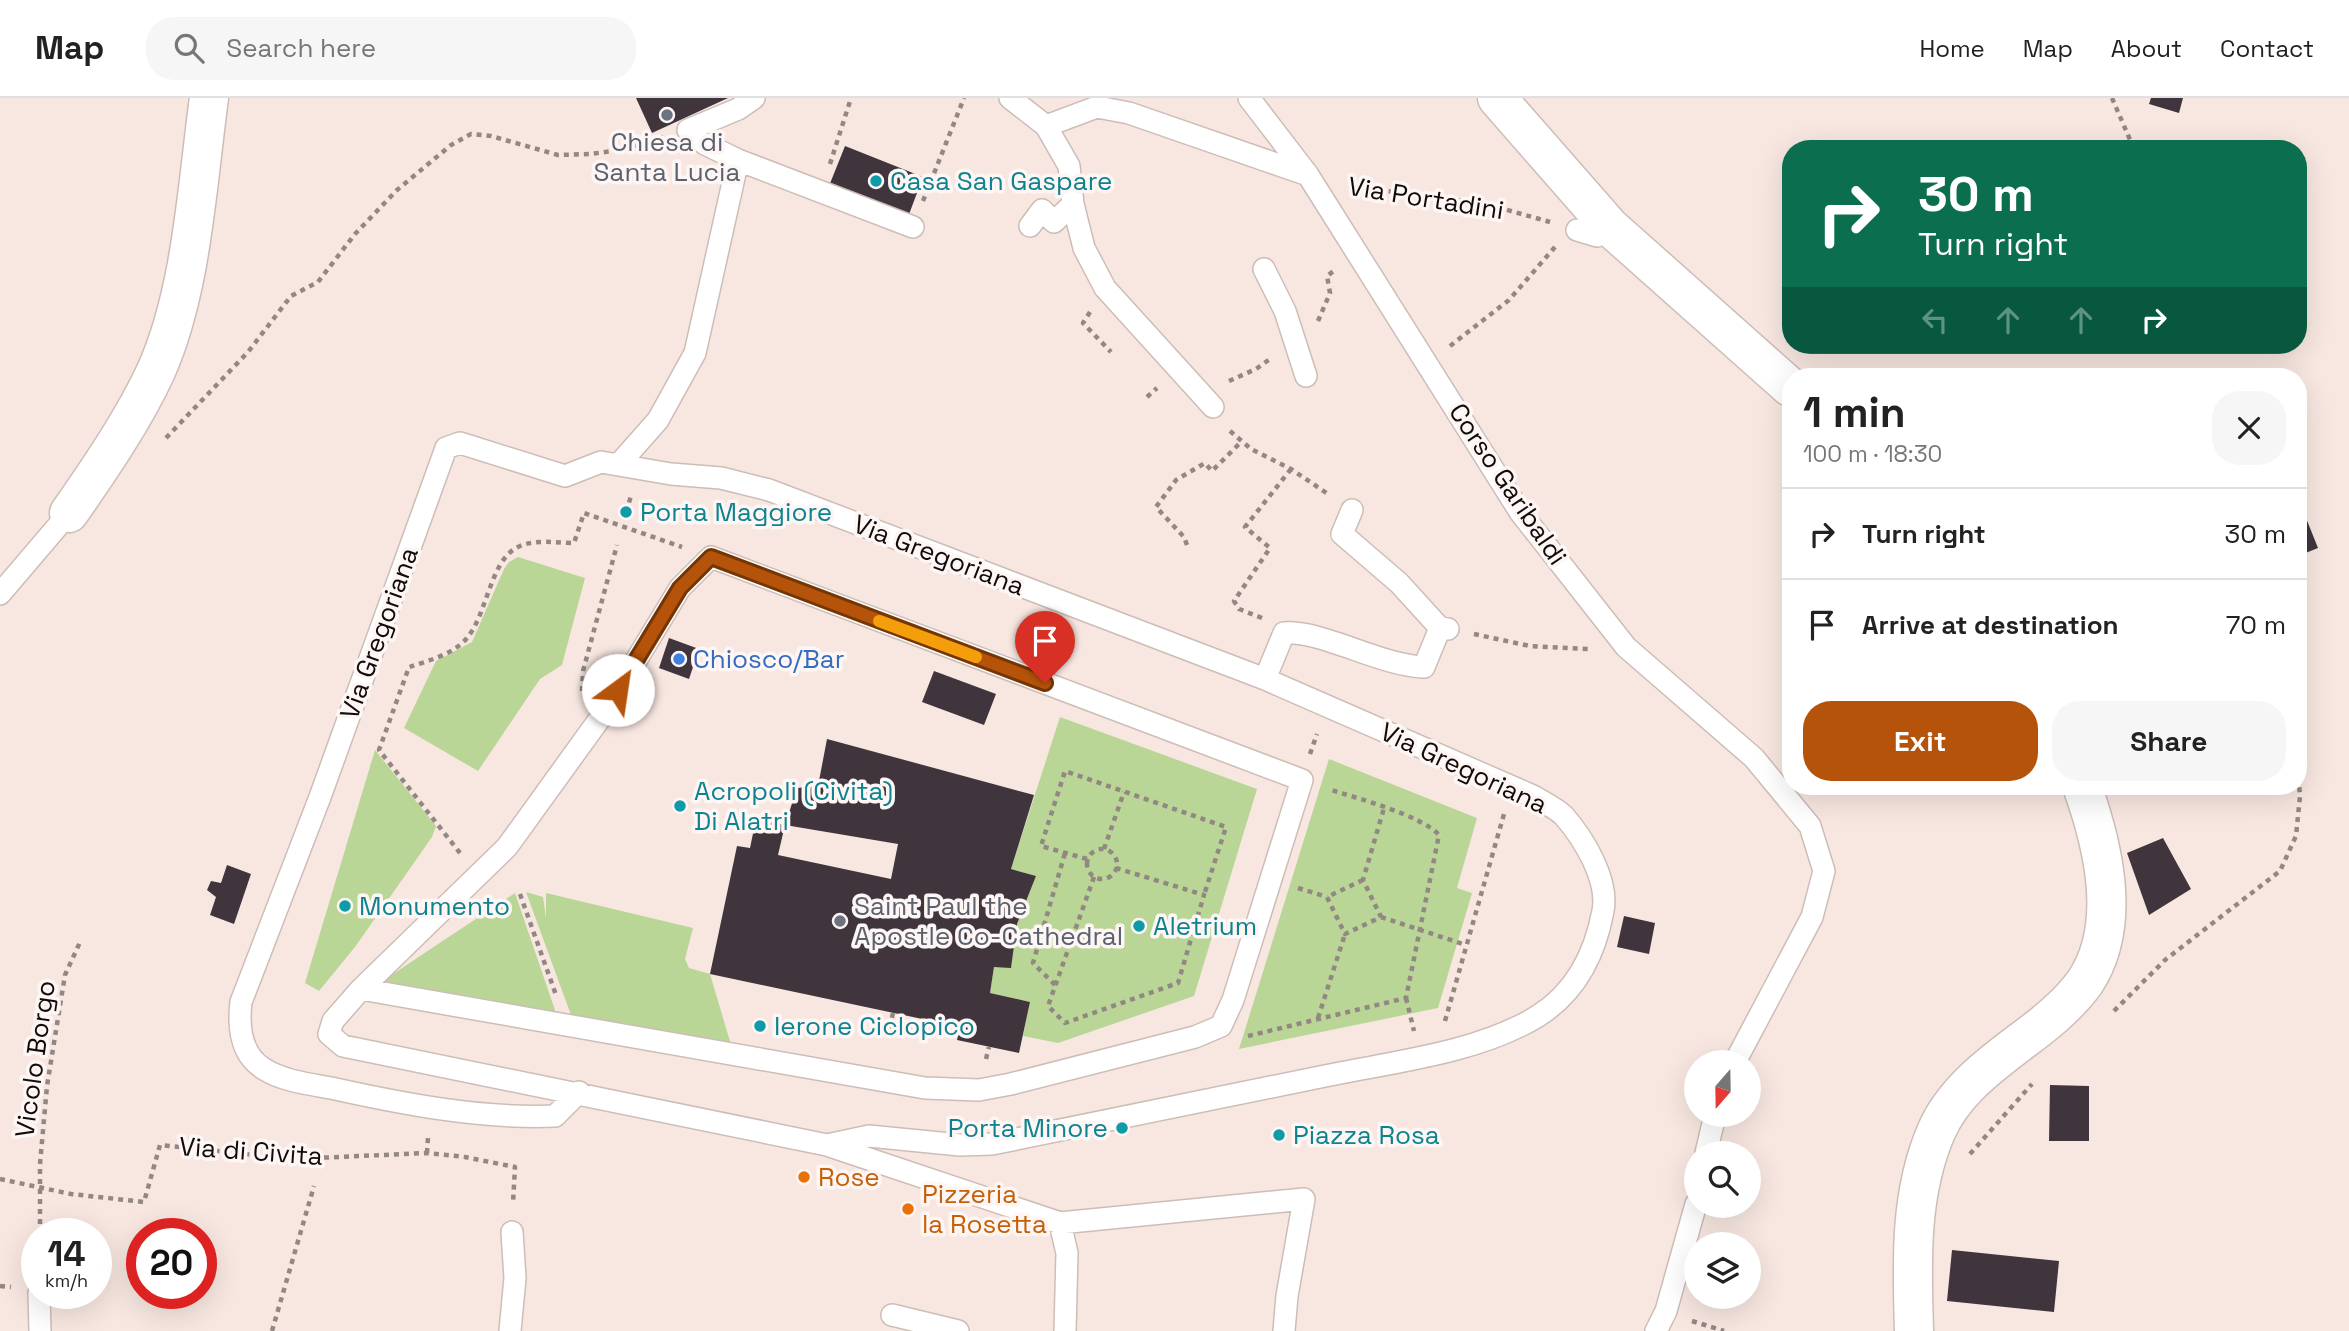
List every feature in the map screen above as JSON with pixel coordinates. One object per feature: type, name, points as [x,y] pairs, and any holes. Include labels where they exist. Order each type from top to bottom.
[{"type":"street","points":[[69,513],[155,372],[172,327],[184,276],[209,98]]},
{"type":"street","points":[[1497,98],[1593,229],[1782,381]]},
{"type":"street","points":[[1914,1331],[1912,1231],[1921,1178],[1937,1130],[1960,1094],[1998,1059],[2048,1021],[2085,981],[2099,950],[2107,910],[2093,817],[2085,795]]},
{"type":"lane","points":[[1010,98],[1046,126],[1069,166],[1073,204],[1084,248],[1105,288],[1213,407]]},
{"type":"lane","name":"Corso Garibaldi","points":[[1249,98],[1308,175],[1520,512],[1626,647],[1754,758],[1782,792]]},
{"type":"lane","points":[[751,100],[688,130],[705,144],[738,160],[913,227]]},
{"type":"lane","points":[[1046,126],[1097,107],[1129,113],[1308,175]]},
{"type":"lane","points":[[620,463],[658,420],[695,353],[738,160]]},
{"type":"lane","points":[[1030,226],[1042,210],[1054,222],[1073,204]]},
{"type":"lane","points":[[1264,268],[1285,311],[1306,376]]},
{"type":"lane","name":"Via Gregoriana","points":[[579,1092],[555,1116],[520,1117],[407,1110],[288,1079],[263,1069],[246,1051],[239,1024],[241,1002],[320,797],[446,448],[460,443],[565,476],[601,462],[620,463],[671,474],[721,478],[769,490],[1265,679],[1533,796],[1562,814],[1575,831],[1599,875],[1605,901],[1598,935],[1586,967],[1564,995],[1538,1016],[1450,1051],[992,1144],[960,1145],[869,1136],[827,1144]]},
{"type":"lane","points":[[1265,679],[1284,633],[1303,635],[1400,666],[1424,667],[1444,629],[1399,583],[1342,534],[1352,510]]},
{"type":"lane","points":[[0,594],[69,513]]},
{"type":"lane","points":[[361,989],[925,1088],[979,1090],[1195,1037],[1221,1026],[1233,1000],[1302,780],[711,557],[680,588],[606,710],[507,846],[361,989],[333,1021],[329,1034],[343,1046],[827,1144],[1060,1223],[1304,1199],[1287,1296],[1284,1331]]},
{"type":"lane","name":"Corso Garibaldi","points":[[1741,1050],[1812,917],[1824,871],[1810,826],[1784,795]]},
{"type":"lane","points":[[1656,1331],[1666,1311],[1692,1218]]},
{"type":"lane","points":[[1060,1223],[1067,1253],[1065,1331]]},
{"type":"lane","points":[[510,1331],[515,1278],[512,1232]]},
{"type":"lane","points":[[39,1309],[40,1331]]},
{"type":"lane","points":[[892,1315],[958,1331]]},
{"type":"path","points":[[828,171],[850,98]]},
{"type":"path","points":[[932,176],[964,98]]},
{"type":"path","points":[[2112,98],[2130,140]]},
{"type":"path","points":[[159,445],[248,352],[290,296],[318,282],[355,234],[388,199],[451,145],[471,134],[491,136],[558,155],[590,154],[621,150],[688,130]]},
{"type":"path","name":"Via Portadini","points":[[1343,186],[1412,192],[1465,203],[1486,204],[1530,216]]},
{"type":"path","points":[[1445,348],[1509,300],[1557,245]]},
{"type":"path","points":[[1328,276],[1330,293]]},
{"type":"path","points":[[1085,319],[1084,324],[1111,352]]},
{"type":"path","points":[[1224,383],[1256,369],[1269,359]]},
{"type":"path","points":[[1213,407],[1241,442],[1291,469],[1352,510]]},
{"type":"path","points":[[1186,545],[1184,537],[1156,507],[1183,474],[1205,463],[1212,471],[1241,442]]},
{"type":"path","points":[[1272,622],[1239,609],[1233,600],[1270,548],[1245,527],[1291,469]]},
{"type":"path","points":[[478,875],[379,750],[409,667],[449,651],[466,640],[479,618],[503,558],[517,547],[536,541],[574,543],[584,513],[711,557]]},
{"type":"path","points":[[583,671],[617,545]]},
{"type":"path","points":[[1444,629],[1530,646],[1597,649]]},
{"type":"path","points":[[1087,859],[1041,846],[1065,771],[1226,827],[1178,983],[1065,1023],[1048,1006],[1094,877]]},
{"type":"path","points":[[1104,849],[1124,792]]},
{"type":"path","points":[[2107,1017],[2165,960],[2280,871],[2296,836],[2300,795]]},
{"type":"path","points":[[1381,917],[1363,880],[1384,808],[1433,828],[1439,835],[1422,930],[1406,998],[1412,1021]]},
{"type":"path","points":[[1443,1029],[1506,808]]},
{"type":"path","points":[[1104,849],[1114,856],[1116,869],[1108,878],[1094,877],[1087,870],[1087,859],[1094,851],[1104,849]]},
{"type":"path","points":[[1055,985],[1033,963],[1065,853]]},
{"type":"path","points":[[1116,869],[1204,895]]},
{"type":"path","points":[[1318,1018],[1345,934],[1327,897],[1363,880]]},
{"type":"path","points":[[520,894],[567,1025]]},
{"type":"path","points":[[1345,934],[1381,917],[1466,945]]},
{"type":"path","name":"Vicolo Borgo","points":[[41,1186],[47,1086],[65,975],[81,940]]},
{"type":"path","points":[[1242,1037],[1406,998]]},
{"type":"path","points":[[893,1013],[890,1026],[923,1032]]},
{"type":"path","points":[[987,1054],[989,1047]]},
{"type":"path","points":[[1968,1157],[2037,1078]]},
{"type":"path","name":"Via di Civita","points":[[41,1186],[71,1194],[144,1202],[160,1145],[293,1159],[427,1153],[514,1167],[512,1232]]},
{"type":"path","points":[[0,1179],[41,1186],[40,1218]]},
{"type":"path","points":[[272,1331],[314,1186]]},
{"type":"green space","points":[[518,557],[585,578],[562,665],[540,679],[478,771],[404,728],[436,661],[472,642],[504,569]]},
{"type":"green space","points":[[1060,717],[1257,789],[1194,996],[1058,1043],[1023,1036],[1030,1002],[990,993],[994,967],[1011,967],[1017,924],[1036,876],[1011,869]]},
{"type":"green space","points":[[375,750],[436,826],[432,837],[355,947],[319,991],[305,983]]},
{"type":"green space","points":[[1329,759],[1477,818],[1457,888],[1472,893],[1438,1008],[1239,1049]]},
{"type":"green space","points":[[526,892],[543,897],[546,918],[546,893],[693,928],[685,959],[689,968],[710,974],[734,1055],[575,1026]]},
{"type":"green space","points":[[515,893],[557,1016],[378,984]]},
{"type":"building","name":"Chiesa di Santa Lucia","points":[[636,98],[728,98],[652,133]]},
{"type":"building","points":[[2151,98],[2183,98],[2179,113],[2149,104]]},
{"type":"building","name":"Casa San Gaspare","points":[[845,146],[923,177],[908,217],[829,186]]},
{"type":"building","points":[[2307,520],[2318,548],[2307,552]]},
{"type":"building","name":"Chiosco/Bar","points":[[669,638],[699,649],[689,679],[659,668]]},
{"type":"building","points":[[934,671],[996,694],[984,725],[922,702]]},
{"type":"building","points":[[827,739],[1034,795],[1011,869],[1036,876],[1017,924],[1011,968],[994,967],[990,993],[1030,1002],[1019,1053],[957,1040],[960,1027],[710,974],[737,846],[750,848],[756,819],[785,825],[797,788],[818,786]],"holes":[[[785,825],[898,844],[891,879],[778,855]]]},
{"type":"building","points":[[2163,838],[2191,889],[2149,915],[2127,853]]},
{"type":"building","points":[[227,865],[251,874],[234,924],[210,915],[216,897],[207,890],[211,881],[221,883]]},
{"type":"building","points":[[1624,916],[1655,923],[1649,954],[1617,947]]},
{"type":"building","points":[[2050,1085],[2089,1086],[2089,1141],[2049,1141]]},
{"type":"building","points":[[1952,1250],[2059,1261],[2054,1312],[1947,1301]]},
{"type":"slow traffic","points":[[879,621],[976,657]]},
{"type":"place","name":"Chiesa di Santa Lucia","points":[[667,115]]},
{"type":"place","name":"Casa San Gaspare","points":[[876,181]]},
{"type":"place","name":"Porta Maggiore","points":[[626,512]]},
{"type":"place","name":"Chiosco/Bar","points":[[679,659]]},
{"type":"place","name":"Acropoli (Civita) Di Alatri","points":[[680,806]]},
{"type":"place","name":"Monumento","points":[[345,906]]},
{"type":"place","name":"Saint Paul the Apostle Co-Cathedral","points":[[840,921]]},
{"type":"place","name":"Aletrium","points":[[1139,926]]},
{"type":"place","name":"Ierone Ciclopico","points":[[760,1026]]},
{"type":"place","name":"Porta Minore","points":[[1122,1128]]},
{"type":"place","name":"Piazza Rosa","points":[[1279,1135]]},
{"type":"place","name":"Rose","points":[[804,1177]]},
{"type":"place","name":"Pizzeria la Rosetta","points":[[908,1209]]},
{"type":"route","points":[[618,690],[680,588],[711,557],[1045,683]]}]
